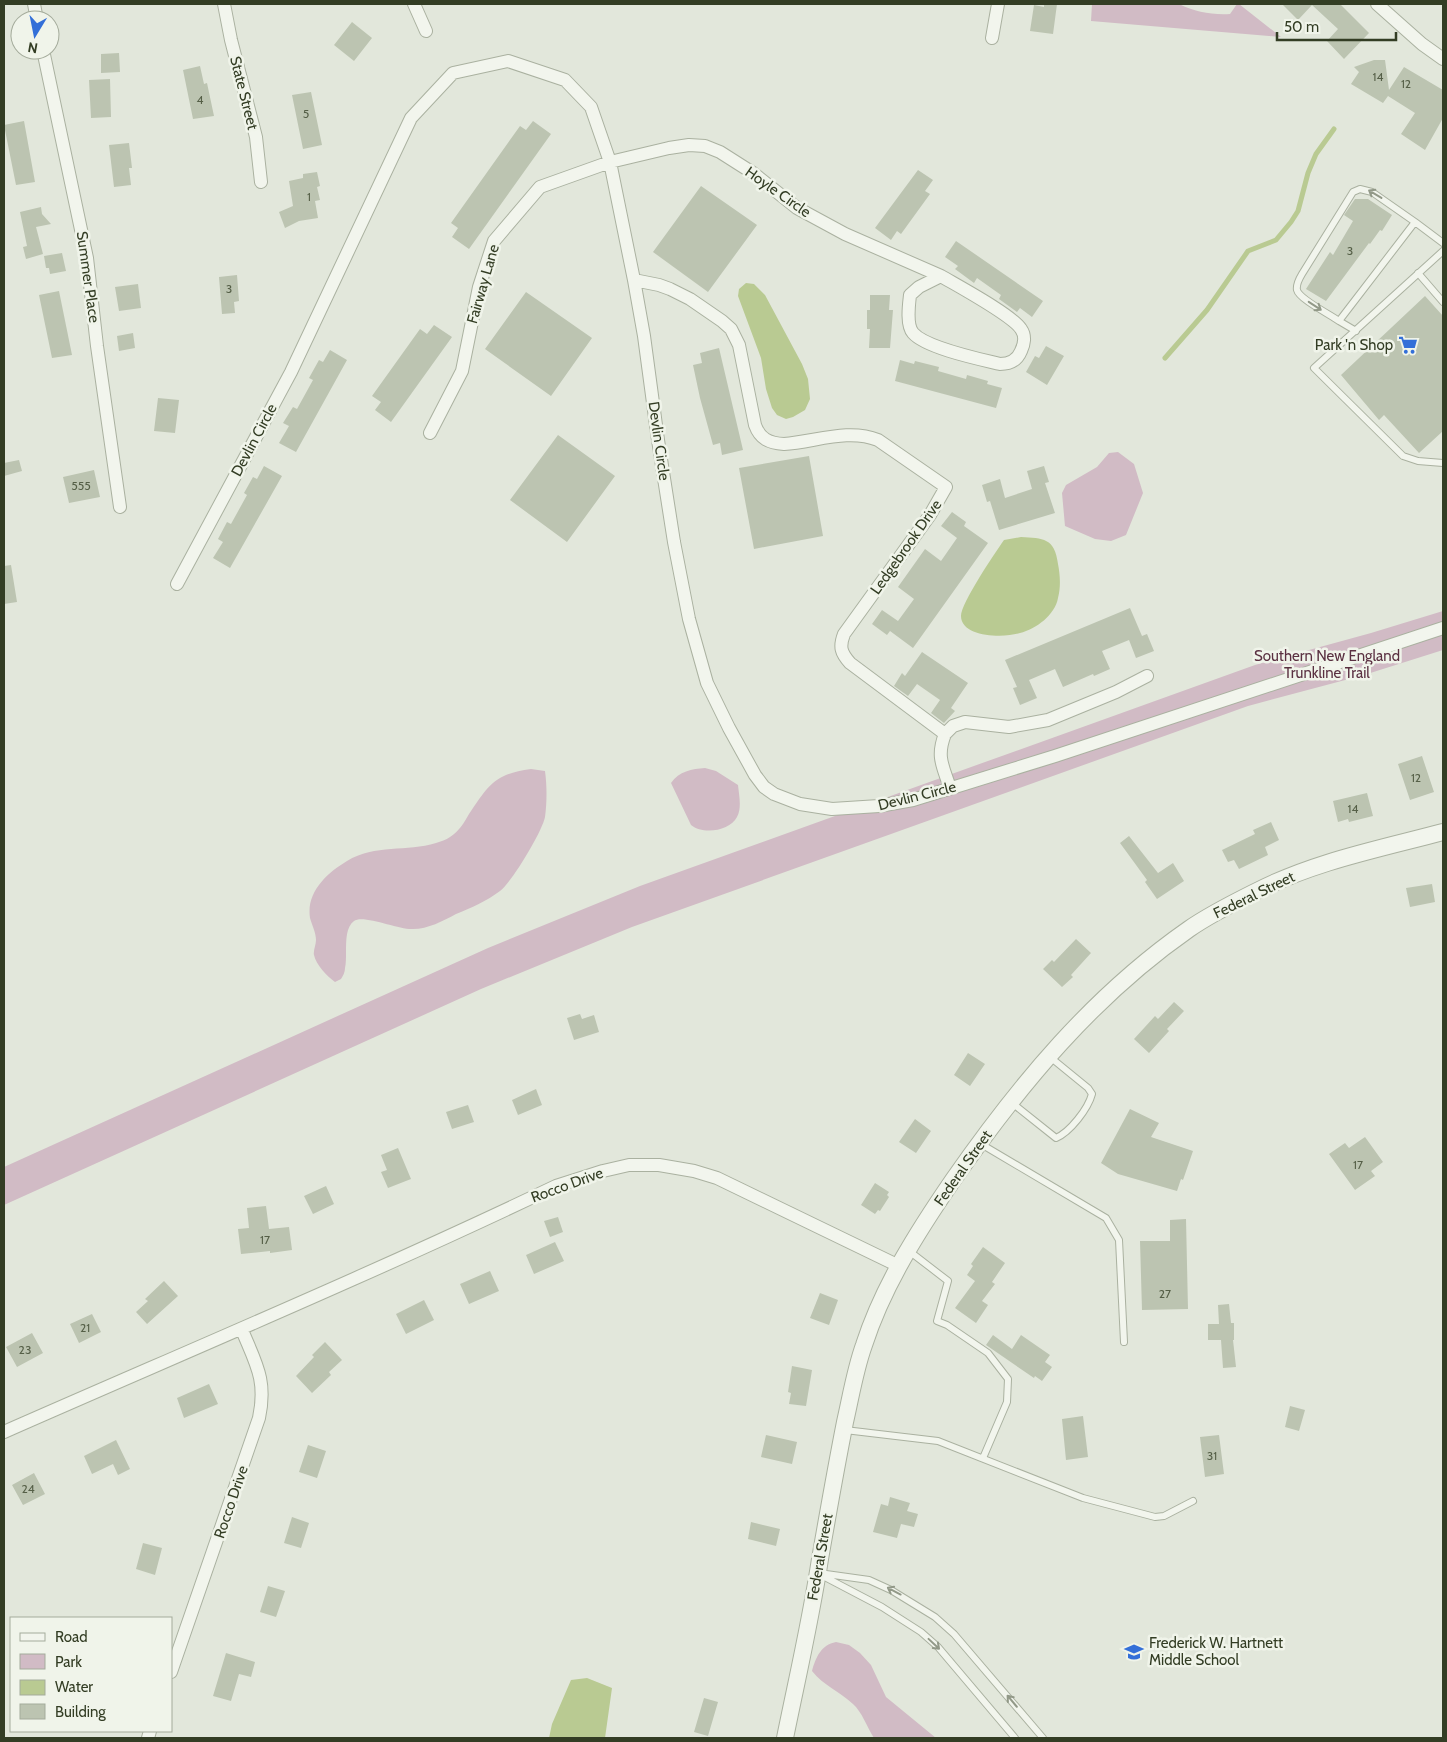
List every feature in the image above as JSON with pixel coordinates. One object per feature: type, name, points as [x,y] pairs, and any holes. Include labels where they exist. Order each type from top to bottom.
[{"type":"street","name":"State Street","points":[[224,4],[231,40],[256,137],[261,182]]},
{"type":"street","points":[[414,4],[426,30]]},
{"type":"street","points":[[992,38],[998,4]]},
{"type":"street","points":[[1377,4],[1422,44],[1443,58]]},
{"type":"street","name":"Summer Place","points":[[45,60],[87,258],[97,346],[120,506]]},
{"type":"street","name":"Devlin Circle","points":[[177,584],[291,372],[411,118],[453,73],[508,61],[564,80],[591,107],[610,162],[634,280],[674,542],[689,619],[707,683],[728,728],[755,775],[764,786],[786,800],[813,807],[832,809],[878,806],[912,800],[1055,756],[1443,628]]},
{"type":"street","name":"Hoyle Circle","points":[[610,162],[688,145],[704,146],[720,152],[753,174],[797,208],[845,234],[904,258],[941,276],[999,311],[1022,330],[1023,344],[1016,359],[1008,364],[991,362],[926,343],[912,332],[908,309],[910,295],[919,286],[941,276]]},
{"type":"street","name":"Fairway Lane","points":[[430,433],[462,371],[479,287],[494,241],[540,186],[610,162]]},
{"type":"street","name":"Ledgebrook Drive","points":[[634,280],[670,288],[690,299],[731,329],[739,345],[755,425],[758,433],[764,440],[773,444],[784,444],[851,435],[866,435],[878,440],[946,487],[930,515],[844,634],[840,644],[842,654],[850,663],[945,734]]},
{"type":"street","points":[[950,788],[940,758],[939,748],[945,734],[953,726],[965,722],[1009,727],[1048,720],[1116,692],[1147,676]]},
{"type":"street","name":"Federal Street","points":[[785,1738],[856,1370],[865,1342],[876,1314],[908,1250],[980,1143],[1011,1102],[1084,1017],[1138,968],[1191,927],[1272,884],[1329,862],[1443,832]]},
{"type":"street","name":"Rocco Drive","points":[[4,1432],[181,1354],[242,1330],[556,1186],[603,1170],[629,1165],[673,1166],[717,1178],[899,1266]]},
{"type":"street","name":"Rocco Drive","points":[[172,1669],[259,1418],[263,1400],[260,1375],[242,1330]]},
{"type":"lane","points":[[1356,331],[1297,292],[1302,274],[1353,192],[1360,189],[1372,192],[1443,243]]},
{"type":"lane","points":[[1340,321],[1415,222]]},
{"type":"lane","points":[[1443,251],[1314,368],[1403,456],[1418,461],[1443,463]]},
{"type":"lane","points":[[1418,273],[1443,302]]},
{"type":"lane","points":[[1011,1102],[1056,1138],[1066,1134],[1090,1102],[1092,1094],[1088,1088],[1049,1056]]},
{"type":"lane","points":[[980,1143],[1106,1218],[1119,1240],[1124,1342]]},
{"type":"lane","points":[[908,1250],[948,1281],[937,1321],[947,1325],[988,1353],[1008,1379],[1007,1402],[983,1458]]},
{"type":"lane","points":[[844,1430],[938,1441],[1083,1498],[1155,1517],[1164,1516],[1193,1501]]},
{"type":"lane","points":[[818,1573],[882,1607],[921,1632],[938,1648],[1015,1738]]},
{"type":"lane","points":[[818,1573],[868,1580],[891,1590],[935,1617],[954,1634],[1043,1738]]},
{"type":"green space","points":[[1092,4],[1179,4],[1197,11],[1230,14],[1239,4],[1281,37],[1091,21]]},
{"type":"green space","points":[[1118,452],[1134,464],[1143,493],[1126,535],[1111,541],[1095,539],[1065,526],[1062,493],[1066,485],[1097,467],[1109,453]]},
{"type":"green space","name":"Southern New England Trunkline Trail","points":[[1443,611],[1443,650],[1364,675],[1248,706],[632,927],[481,989],[4,1205],[4,1167],[488,948],[640,886],[1255,665]]},
{"type":"green space","points":[[705,768],[716,771],[738,785],[740,806],[739,813],[734,822],[729,826],[709,831],[691,825],[671,783],[682,773]]},
{"type":"green space","points":[[531,769],[545,771],[545,817],[533,845],[519,868],[500,891],[479,904],[424,928],[407,929],[365,919],[354,921],[348,930],[345,971],[341,979],[335,982],[325,973],[317,963],[314,955],[316,937],[310,918],[310,909],[311,900],[325,877],[347,861],[369,852],[425,846],[447,839],[461,827],[482,795],[494,782],[509,774]]},
{"type":"green space","points":[[836,1642],[849,1645],[860,1653],[871,1665],[886,1697],[936,1738],[874,1738],[856,1707],[812,1671],[820,1652],[826,1646]]},
{"type":"water","points":[[746,283],[754,284],[765,295],[808,379],[810,399],[805,410],[793,417],[786,419],[777,415],[772,408],[766,389],[761,358],[738,296],[739,289]]},
{"type":"water","points":[[1021,537],[1042,539],[1051,544],[1054,549],[1059,568],[1060,585],[1058,598],[1053,610],[1038,625],[1013,635],[985,635],[968,629],[963,623],[961,616],[966,600],[1004,540]]},
{"type":"water","points":[[587,1678],[612,1688],[605,1738],[549,1738],[552,1724],[571,1680]]},
{"type":"building","points":[[1044,4],[1057,4],[1053,34],[1030,31],[1034,5],[1044,7]]},
{"type":"building","points":[[1282,4],[1340,4],[1369,33],[1344,59],[1327,41],[1338,29],[1312,5],[1298,20]]},
{"type":"building","points":[[352,22],[372,38],[354,61],[334,45]]},
{"type":"building","points":[[119,53],[120,72],[101,73],[101,54]]},
{"type":"building","points":[[1374,60],[1385,60],[1389,90],[1404,67],[1443,90],[1443,118],[1425,150],[1401,134],[1415,113],[1388,96],[1383,103],[1351,84],[1359,72],[1354,67]]},
{"type":"building","points":[[200,66],[204,84],[207,83],[214,116],[193,119],[183,70]]},
{"type":"building","points":[[110,79],[111,117],[91,118],[89,80]]},
{"type":"building","points":[[311,92],[322,145],[303,149],[292,95]]},
{"type":"building","points":[[24,121],[35,182],[16,185],[4,125]]},
{"type":"building","points":[[533,121],[551,134],[469,249],[452,237],[458,228],[451,223],[520,126],[526,130]]},
{"type":"building","points":[[129,143],[132,168],[129,168],[131,185],[114,187],[109,145]]},
{"type":"building","points":[[918,170],[933,180],[925,191],[930,194],[901,234],[897,231],[891,240],[875,228]]},
{"type":"building","points":[[317,172],[320,186],[317,187],[320,200],[315,201],[318,218],[299,221],[285,228],[279,212],[293,206],[289,181],[303,178],[303,174]]},
{"type":"building","points":[[701,186],[757,225],[708,292],[653,252]]},
{"type":"building","points":[[1355,199],[1368,199],[1392,215],[1382,231],[1380,230],[1369,243],[1326,301],[1306,289],[1330,252],[1333,255],[1353,221],[1344,215]]},
{"type":"building","points":[[41,207],[42,214],[51,224],[36,227],[43,254],[26,259],[23,247],[27,246],[20,212]]},
{"type":"building","points":[[956,241],[1043,301],[1032,317],[1020,308],[1017,312],[999,299],[1001,295],[977,278],[974,283],[955,269],[958,266],[945,257]]},
{"type":"building","points":[[62,253],[66,271],[50,274],[49,268],[46,268],[44,256]]},
{"type":"building","points":[[237,275],[239,301],[234,302],[235,313],[222,314],[219,277]]},
{"type":"building","points":[[138,284],[141,308],[119,311],[115,287]]},
{"type":"building","points":[[59,291],[72,355],[52,358],[39,295]]},
{"type":"building","points":[[526,292],[592,338],[551,396],[485,349]]},
{"type":"building","points":[[870,295],[890,295],[889,310],[893,310],[890,348],[869,348],[870,329],[867,329],[867,310],[870,310]]},
{"type":"building","name":"Park 'n Shop","points":[[1425,296],[1443,316],[1443,431],[1419,453],[1384,415],[1379,420],[1341,375]]},
{"type":"building","points":[[434,325],[452,337],[391,422],[375,410],[381,402],[372,396],[420,329],[427,334]]},
{"type":"building","points":[[133,333],[135,348],[119,351],[117,336]]},
{"type":"building","points":[[1046,346],[1064,356],[1047,385],[1026,372],[1035,356],[1039,358]]},
{"type":"building","points":[[719,348],[743,450],[722,455],[720,443],[713,445],[693,365],[702,363],[700,353]]},
{"type":"building","points":[[330,350],[347,360],[296,452],[279,443],[289,426],[283,423],[293,407],[297,409],[313,380],[309,378],[319,360],[323,362]]},
{"type":"building","points":[[900,360],[914,364],[915,361],[939,367],[938,371],[966,379],[967,375],[988,381],[987,384],[1002,388],[996,408],[895,381]]},
{"type":"building","points":[[158,398],[179,400],[175,433],[154,431]]},
{"type":"building","points":[[558,435],[615,476],[567,542],[510,500]]},
{"type":"building","points":[[809,456],[823,536],[754,549],[739,468]]},
{"type":"building","points":[[19,460],[22,471],[4,476],[4,463]]},
{"type":"building","points":[[264,466],[282,476],[230,568],[213,558],[223,542],[218,539],[227,522],[231,524],[247,495],[244,493],[253,477],[257,479]]},
{"type":"building","points":[[1044,466],[1049,482],[1045,483],[1055,513],[999,530],[990,501],[987,502],[982,485],[1000,479],[1005,498],[1032,489],[1027,471]]},
{"type":"building","points":[[94,470],[100,497],[69,503],[63,477]]},
{"type":"building","points":[[952,512],[966,522],[964,526],[988,543],[913,648],[890,631],[887,635],[872,624],[882,610],[898,621],[914,599],[898,587],[925,549],[941,561],[957,538],[941,526]]},
{"type":"building","points":[[11,565],[17,602],[4,604],[4,566]]},
{"type":"building","points":[[1130,608],[1142,636],[1147,634],[1154,651],[1136,658],[1129,640],[1102,651],[1110,669],[1063,687],[1055,669],[1029,680],[1037,698],[1020,705],[1013,688],[1017,687],[1005,660]]},
{"type":"building","points":[[922,652],[968,683],[951,708],[955,711],[944,723],[931,713],[940,700],[917,684],[908,696],[894,686],[902,673],[905,676]]},
{"type":"building","points":[[1422,756],[1434,792],[1410,800],[1398,764]]},
{"type":"building","points":[[1367,793],[1373,816],[1349,822],[1348,819],[1338,822],[1333,801]]},
{"type":"building","points":[[1271,822],[1279,840],[1265,847],[1268,855],[1239,869],[1234,860],[1228,862],[1222,850],[1255,834],[1253,830]]},
{"type":"building","points":[[1129,836],[1158,873],[1173,863],[1184,881],[1157,899],[1145,882],[1147,880],[1120,843]]},
{"type":"building","points":[[1432,884],[1435,902],[1410,907],[1406,888]]},
{"type":"building","points":[[1076,939],[1091,953],[1071,975],[1073,977],[1062,987],[1043,969],[1052,960],[1054,962]]},
{"type":"building","points":[[1174,1002],[1184,1011],[1167,1029],[1169,1031],[1149,1053],[1134,1039],[1155,1016],[1158,1019]]},
{"type":"building","points":[[580,1014],[582,1019],[594,1015],[599,1032],[574,1040],[567,1018]]},
{"type":"building","points":[[968,1053],[985,1064],[970,1086],[954,1075]]},
{"type":"building","points":[[536,1089],[542,1105],[518,1115],[512,1100]]},
{"type":"building","points":[[468,1105],[474,1122],[452,1129],[446,1112]]},
{"type":"building","points":[[1130,1109],[1159,1123],[1151,1137],[1193,1151],[1177,1191],[1118,1174],[1101,1163]]},
{"type":"building","points":[[915,1119],[931,1131],[916,1153],[899,1142]]},
{"type":"building","points":[[1365,1137],[1383,1162],[1371,1171],[1375,1176],[1355,1190],[1329,1154],[1345,1143],[1349,1148]]},
{"type":"building","points":[[398,1148],[411,1179],[388,1188],[381,1172],[387,1170],[381,1155]]},
{"type":"building","points":[[875,1183],[889,1192],[887,1195],[889,1197],[880,1211],[878,1210],[875,1214],[861,1205]]},
{"type":"building","points":[[326,1186],[334,1204],[313,1214],[304,1196]]},
{"type":"building","points":[[266,1206],[269,1229],[289,1227],[292,1250],[241,1254],[238,1229],[249,1228],[247,1208]]},
{"type":"building","points":[[558,1217],[563,1232],[550,1237],[544,1221]]},
{"type":"building","points":[[1186,1219],[1188,1309],[1142,1310],[1140,1241],[1170,1241],[1170,1220]]},
{"type":"building","points":[[555,1242],[564,1261],[534,1274],[526,1255]]},
{"type":"building","points":[[983,1247],[1005,1263],[992,1282],[995,1284],[982,1301],[988,1305],[976,1323],[955,1308],[975,1281],[967,1275],[973,1266],[971,1264]]},
{"type":"building","points":[[490,1271],[499,1291],[469,1304],[460,1284]]},
{"type":"building","points":[[164,1281],[178,1296],[147,1324],[136,1312],[148,1301],[145,1299]]},
{"type":"building","points":[[820,1293],[838,1300],[829,1325],[810,1318]]},
{"type":"building","points":[[424,1300],[434,1320],[406,1334],[396,1314]]},
{"type":"building","points":[[1229,1304],[1231,1323],[1234,1323],[1233,1340],[1236,1367],[1223,1368],[1221,1340],[1208,1340],[1208,1324],[1219,1324],[1218,1305]]},
{"type":"building","points":[[92,1314],[101,1332],[79,1343],[70,1324]]},
{"type":"building","points":[[32,1333],[43,1353],[17,1367],[6,1347]]},
{"type":"building","points":[[993,1335],[1012,1349],[1021,1335],[1050,1355],[1045,1362],[1052,1367],[1042,1381],[1035,1376],[1034,1378],[986,1345]]},
{"type":"building","points":[[325,1342],[342,1360],[329,1372],[331,1375],[312,1393],[296,1376]]},
{"type":"building","points":[[792,1366],[812,1370],[806,1406],[789,1404],[791,1393],[788,1392]]},
{"type":"building","points":[[209,1384],[218,1404],[184,1418],[177,1398]]},
{"type":"building","points":[[1290,1406],[1305,1410],[1299,1431],[1285,1427]]},
{"type":"building","points":[[1083,1416],[1088,1457],[1066,1460],[1062,1419]]},
{"type":"building","points":[[766,1435],[797,1442],[792,1464],[761,1457]]},
{"type":"building","points":[[1219,1435],[1224,1474],[1205,1477],[1200,1437]]},
{"type":"building","points":[[116,1440],[130,1469],[118,1475],[113,1464],[92,1474],[84,1456]]},
{"type":"building","points":[[308,1445],[326,1451],[317,1478],[299,1472]]},
{"type":"building","points":[[34,1473],[45,1494],[23,1505],[12,1485]]},
{"type":"building","points":[[890,1497],[910,1503],[907,1511],[918,1514],[914,1527],[901,1524],[897,1538],[873,1532],[881,1504],[888,1506]]},
{"type":"building","points":[[292,1517],[309,1523],[301,1548],[284,1543]]},
{"type":"building","points":[[751,1522],[780,1529],[776,1546],[748,1539]]},
{"type":"building","points":[[143,1543],[162,1548],[155,1575],[136,1569]]},
{"type":"building","points":[[268,1586],[285,1591],[276,1617],[260,1612]]},
{"type":"building","points":[[226,1653],[255,1662],[251,1677],[239,1674],[231,1701],[213,1696]]},
{"type":"building","points":[[704,1698],[718,1702],[708,1736],[694,1732]]},
{"type":"waterway","points":[[1165,358],[1207,310],[1248,251],[1276,240],[1291,222],[1298,211],[1308,173],[1316,154],[1334,129]]},
{"type":"place","name":"Park 'n Shop","points":[[1408,345]]},
{"type":"place","name":"Frederick W. Hartnett Middle School","points":[[1134,1652]]}]
